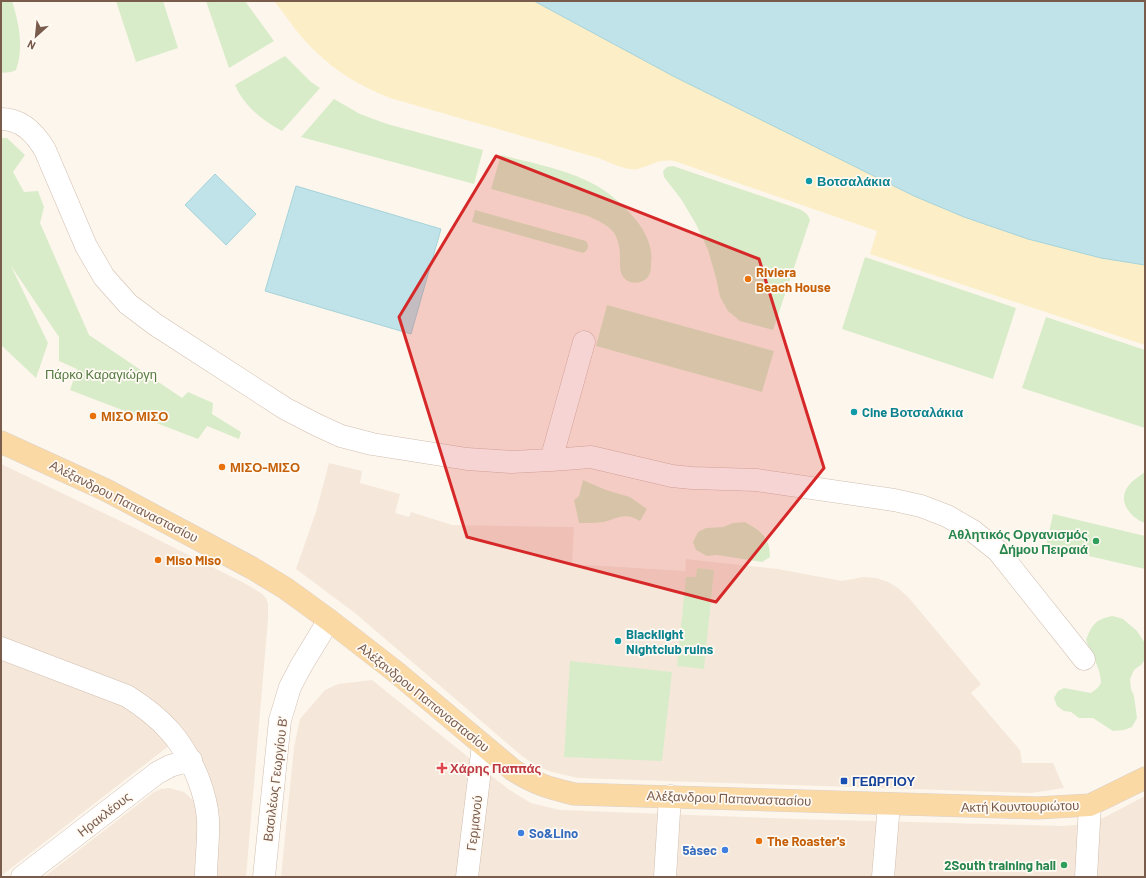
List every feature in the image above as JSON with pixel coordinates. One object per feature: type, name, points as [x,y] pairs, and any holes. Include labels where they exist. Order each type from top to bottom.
[{"type":"main road","name":"Αλέξανδρου Παπαναστασίου","points":[[1,442],[106,490],[228,554],[285,588],[396,672],[513,770],[532,781],[550,788],[574,794],[889,804]]},
{"type":"main road","name":"Ακτή Κουντουριώτου","points":[[889,804],[1037,808],[1090,805],[1145,778]]},
{"type":"street","points":[[1,119],[18,122],[29,129],[38,139],[45,150],[86,246],[104,277],[128,304],[156,326],[286,410],[341,436],[372,444],[466,459],[512,462],[591,457],[672,476],[756,480],[894,500],[921,506],[947,516],[973,531],[998,551],[1084,658]]},
{"type":"street","points":[[551,460],[584,342]]},
{"type":"street","name":"Βασιλέως Γεωργίου Β'","points":[[264,877],[280,720],[290,687],[300,666],[329,620]]},
{"type":"street","points":[[1,648],[127,696],[145,707],[172,732],[191,760],[201,785],[207,808],[206,877]]},
{"type":"street","name":"Γερμανού","points":[[467,877],[483,745]]},
{"type":"street","name":"Ηρακλέους","points":[[22,877],[157,773],[170,766],[191,760]]},
{"type":"street","points":[[665,877],[670,796]]},
{"type":"street","points":[[883,877],[889,804]]},
{"type":"street","points":[[1086,877],[1090,805]]},
{"type":"highlighted area","points":[[496,156],[759,259],[824,468],[716,602],[467,537],[399,317]]},
{"type":"shaded area","points":[[329,463],[362,471],[360,483],[400,494],[395,513],[409,517],[411,512],[452,525],[574,527],[572,564],[685,571],[686,559],[778,569],[842,581],[863,577],[876,578],[888,582],[898,588],[909,598],[981,684],[971,693],[1020,750],[1022,763],[1053,763],[1064,788],[1031,793],[578,778],[552,772],[536,766],[522,756],[355,613],[296,569],[316,512]]},
{"type":"shaded area","points":[[1,464],[135,528],[244,583],[261,593],[266,598],[268,604],[268,619],[246,877],[215,877],[217,819],[130,686],[1,637]]},
{"type":"shaded area","points":[[1,659],[123,705],[142,715],[170,745],[1,876]]},
{"type":"shaded area","points":[[372,680],[508,789],[531,803],[560,810],[796,819],[1063,826],[1088,824],[1105,817],[1145,796],[1145,877],[281,877],[294,747],[300,719],[325,690],[338,684]]},
{"type":"shaded area","points":[[169,788],[184,792],[195,802],[198,810],[196,877],[44,877],[154,792]]},
{"type":"green space","points":[[1,1],[12,1],[20,36],[20,53],[16,70],[1,73]]},
{"type":"green space","points":[[116,1],[163,1],[178,48],[136,62]]},
{"type":"green space","points":[[206,1],[245,1],[274,41],[229,68]]},
{"type":"green space","points":[[285,56],[311,82],[320,88],[282,131],[254,112],[243,100],[235,85]]},
{"type":"green space","points":[[334,99],[360,114],[387,124],[483,150],[474,184],[301,137]]},
{"type":"green space","name":"Πάρκο Καραγιώργη","points":[[1,138],[7,138],[25,155],[13,172],[24,192],[38,191],[44,207],[40,223],[89,335],[182,398],[188,392],[213,403],[212,414],[241,432],[239,439],[207,426],[198,439],[70,390],[77,369],[59,361],[59,337],[11,266],[48,343],[36,378],[1,345]]},
{"type":"green space","points":[[501,155],[560,170],[589,182],[614,198],[635,219],[646,235],[650,245],[651,270],[644,281],[632,283],[625,280],[622,276],[620,267],[620,251],[616,238],[612,230],[602,223],[588,216],[491,189]]},
{"type":"green space","points":[[673,166],[799,209],[805,212],[808,216],[810,220],[773,330],[740,321],[728,311],[720,297],[708,250],[696,224],[681,199],[664,177],[663,171],[667,167]]},
{"type":"green space","points":[[475,210],[586,241],[588,248],[583,253],[472,222]]},
{"type":"green space","points":[[865,257],[1016,308],[993,379],[842,329]]},
{"type":"green space","points":[[607,305],[774,351],[762,392],[596,346]]},
{"type":"green space","points":[[1046,317],[1145,350],[1145,428],[1022,388]]},
{"type":"green space","points":[[1145,472],[1145,523],[1132,515],[1124,502],[1124,497],[1128,486]]},
{"type":"green space","points":[[583,480],[606,490],[630,497],[647,509],[640,521],[626,516],[604,522],[579,523],[574,500],[579,496]]},
{"type":"green space","name":"Αθλητικός Οργανισμός Δήμου Πειραιά","points":[[1053,514],[1145,536],[1145,569],[1046,546]]},
{"type":"green space","points":[[745,522],[756,528],[764,535],[768,544],[770,557],[762,562],[717,555],[707,556],[696,550],[693,542],[698,532],[706,528],[723,527],[733,523]]},
{"type":"green space","points":[[697,568],[714,570],[704,669],[677,666],[686,577],[696,577]]},
{"type":"green space","points":[[1113,616],[1123,619],[1137,631],[1145,643],[1145,659],[1142,664],[1134,670],[1130,679],[1137,718],[1132,727],[1124,730],[1113,731],[1093,718],[1079,718],[1071,712],[1064,711],[1057,706],[1054,698],[1058,691],[1064,688],[1091,693],[1100,685],[1101,677],[1086,640],[1095,623]]},
{"type":"green space","points":[[570,661],[672,672],[662,761],[564,757]]},
{"type":"sand","name":"Βοτσαλάκια","points":[[274,1],[534,1],[673,76],[914,196],[964,217],[1028,239],[1101,258],[1145,265],[1145,345],[870,254],[877,231],[674,161],[659,162],[638,169],[628,169],[598,158],[390,98],[349,78],[331,65],[302,38]]},
{"type":"water","points":[[534,1],[1145,1],[1145,265],[1101,258],[1028,239],[964,217],[914,196],[673,76]]},
{"type":"water","points":[[215,174],[256,214],[226,245],[185,205]]},
{"type":"water","points":[[296,186],[441,229],[411,334],[265,291]]},
{"type":"place","name":"Βοτσαλάκια","points":[[809,181]]},
{"type":"place","name":"Riviera Beach House","points":[[748,279]]},
{"type":"place","name":"Cine Βοτσαλάκια","points":[[854,412]]},
{"type":"place","name":"ΜΙΣΟ ΜΙΣΟ","points":[[93,416]]},
{"type":"place","name":"ΜΙΣΟ-ΜΙΣΟ","points":[[222,467]]},
{"type":"place","name":"Αθλητικός Οργανισμός Δήμου Πειραιά","points":[[1096,541]]},
{"type":"place","name":"Miso Miso","points":[[158,560]]},
{"type":"place","name":"Blacklight Nightclub ruins","points":[[618,641]]},
{"type":"place","name":"Χάρης Παππάς","points":[[442,768]]},
{"type":"place","name":"ΓΕΩΡΓΙΟΥ","points":[[844,781]]},
{"type":"place","name":"So&Lino","points":[[521,833]]},
{"type":"place","name":"The Roaster's","points":[[759,841]]},
{"type":"place","name":"5àsec","points":[[725,850]]},
{"type":"place","name":"2South training hall","points":[[1064,865]]}]
